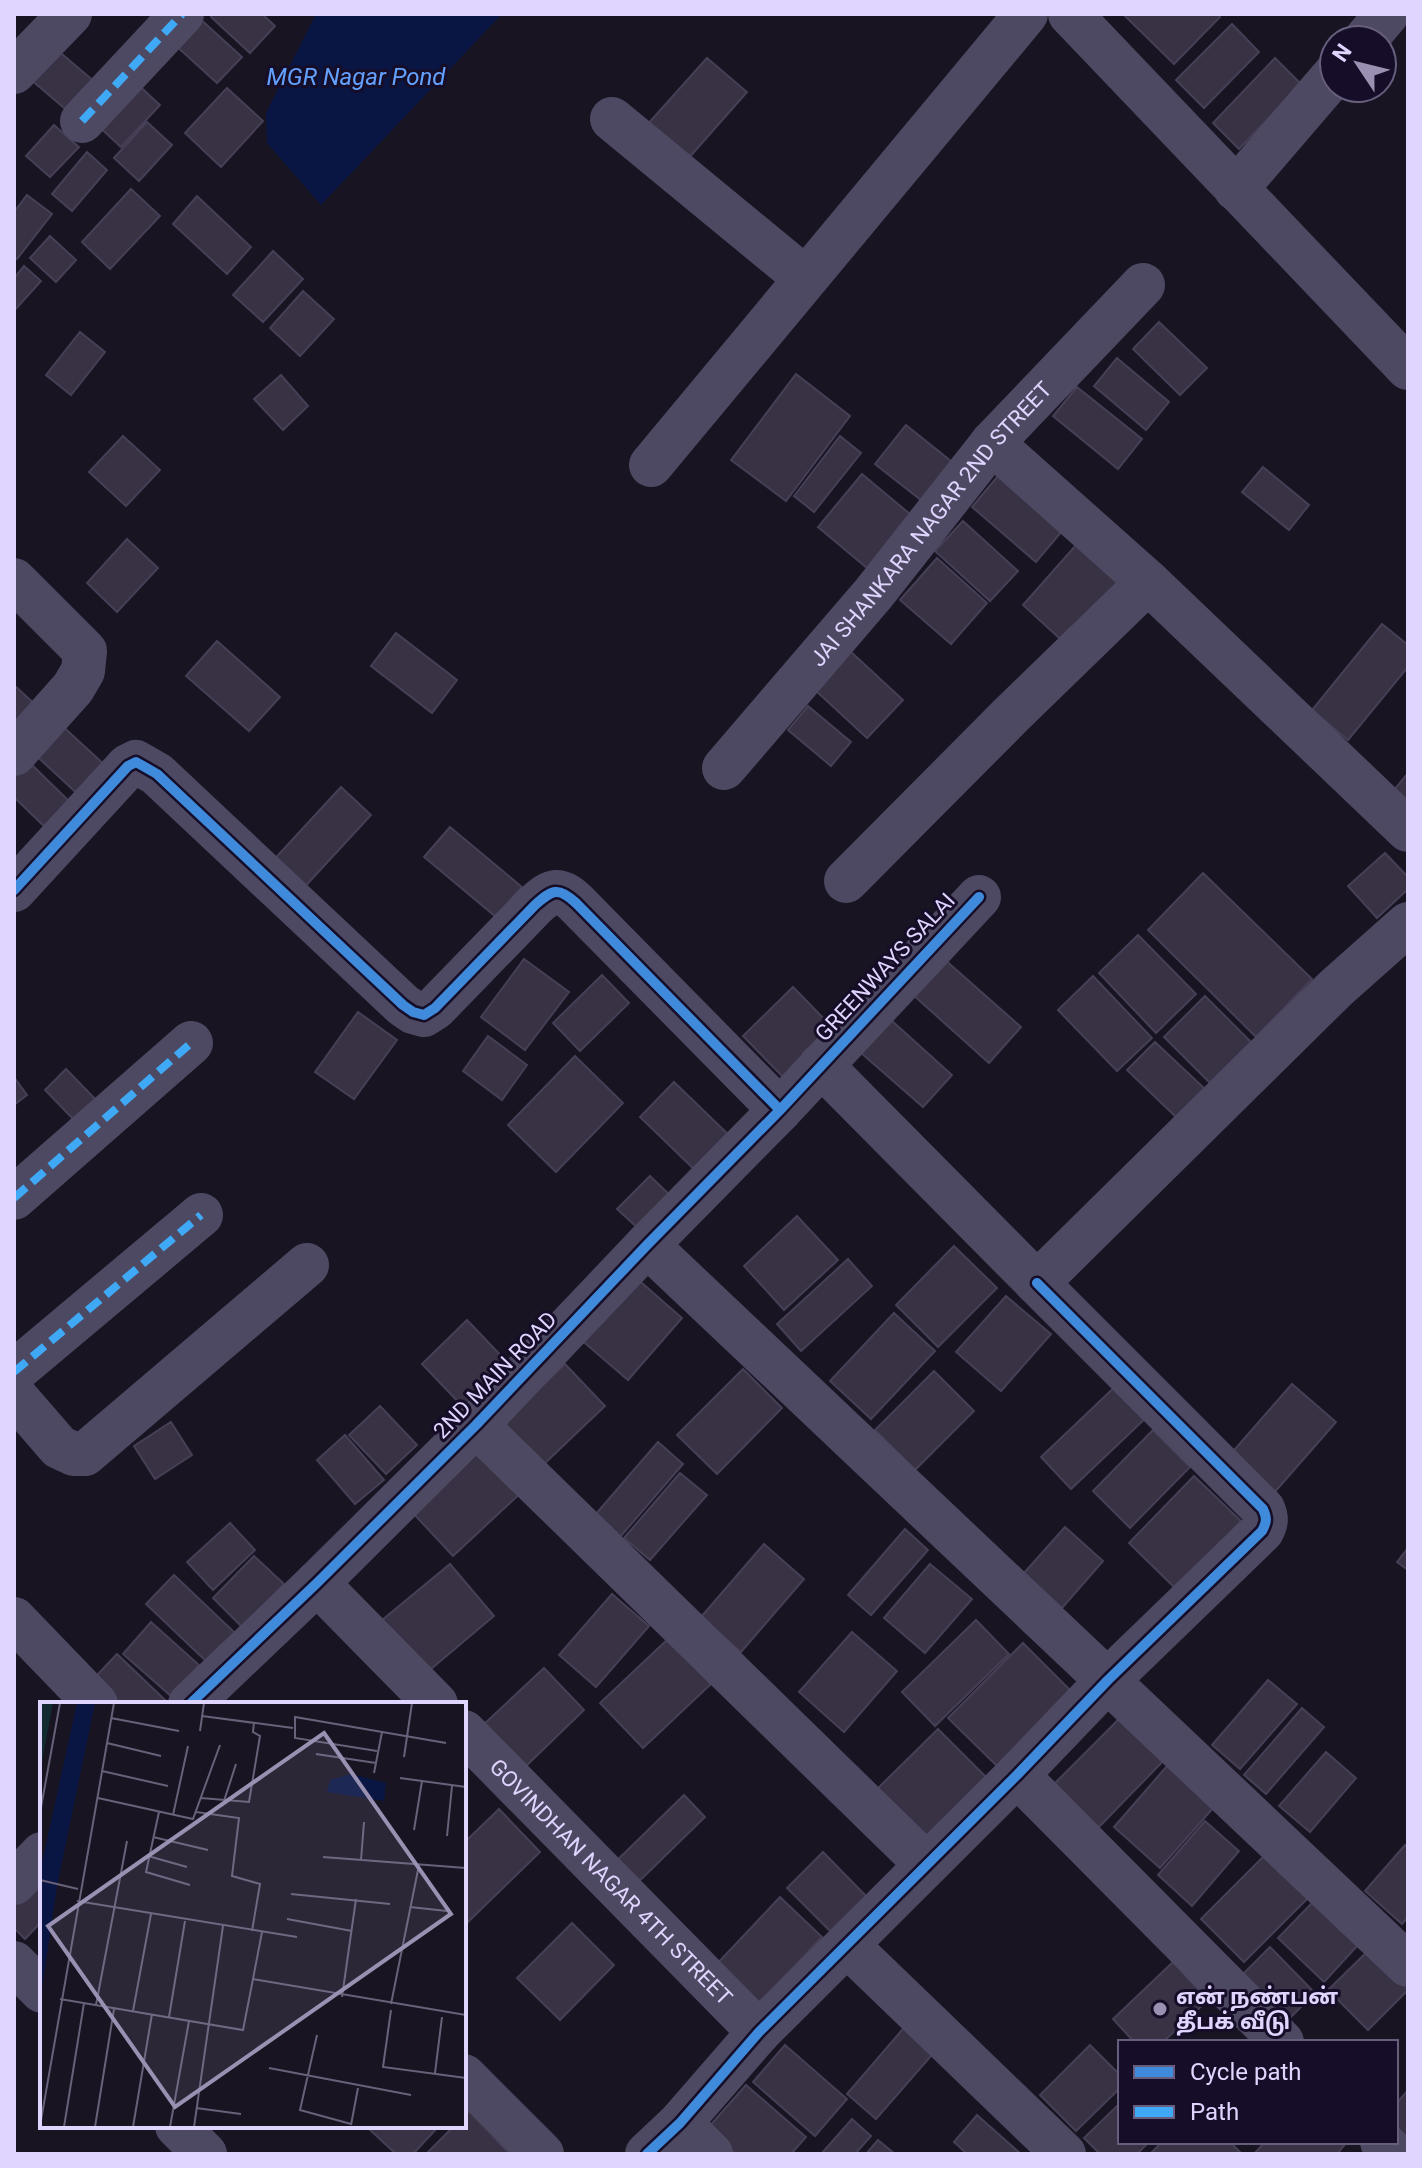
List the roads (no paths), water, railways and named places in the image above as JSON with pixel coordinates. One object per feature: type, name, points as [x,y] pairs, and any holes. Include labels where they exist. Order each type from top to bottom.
[{"type":"street","points":[[14,72],[70,14]]},
{"type":"street","points":[[82,121],[182,14]]},
{"type":"street","points":[[651,465],[1026,14]]},
{"type":"street","points":[[1070,14],[1408,368]]},
{"type":"street","points":[[1236,189],[1318,94]]},
{"type":"street","points":[[612,119],[805,278]]},
{"type":"street","name":"JAI SHANKARA NAGAR 2ND STREET","points":[[724,768],[874,593],[992,443],[1143,285]]},
{"type":"street","points":[[992,443],[1148,582],[1408,830]]},
{"type":"street","points":[[14,580],[85,651],[83,671],[73,688],[14,754]]},
{"type":"street","points":[[846,881],[1148,582]]},
{"type":"street","points":[[14,890],[128,766],[136,762],[157,774],[413,1012],[424,1015],[435,1008],[549,893],[559,891],[566,894],[780,1110]]},
{"type":"street","name":"GREENWAYS SALAI","points":[[821,1065],[979,897]]},
{"type":"street","points":[[1037,1283],[1336,988],[1408,924]]},
{"type":"street","points":[[14,1198],[191,1043]]},
{"type":"street","points":[[647,2154],[680,2123],[759,2032],[1108,1680],[1262,1531],[1267,1519],[1263,1509],[821,1065]]},
{"type":"street","name":"2ND MAIN ROAD","points":[[192,1702],[476,1425],[821,1065]]},
{"type":"street","points":[[14,1372],[201,1215]]},
{"type":"street","points":[[647,1245],[1408,1965]]},
{"type":"street","points":[[14,1395],[59,1447],[74,1454],[85,1454],[307,1265]]},
{"type":"street","points":[[476,1425],[926,1864]]},
{"type":"street","points":[[317,1583],[434,1702]]},
{"type":"street","points":[[14,1619],[94,1702]]},
{"type":"street","name":"GOVINDHAN NAGAR 4TH STREET","points":[[466,1734],[759,2032]]},
{"type":"street","points":[[1017,1775],[1280,2040]]},
{"type":"street","points":[[14,1883],[40,1856]]},
{"type":"street","points":[[847,1945],[1064,2154]]},
{"type":"street","points":[[14,1963],[40,1989]]},
{"type":"street","points":[[466,2078],[542,2154]]},
{"type":"street","points":[[680,2123],[711,2154]]},
{"type":"street","points":[[179,2128],[205,2154]]},
{"type":"water","name":"MGR Nagar Pond","points":[[316,14],[502,14],[321,205],[267,143],[266,113]]},
{"type":"place","name":"என் நண்பன் தீபக் வீடு","points":[[1160,2009]]}]
